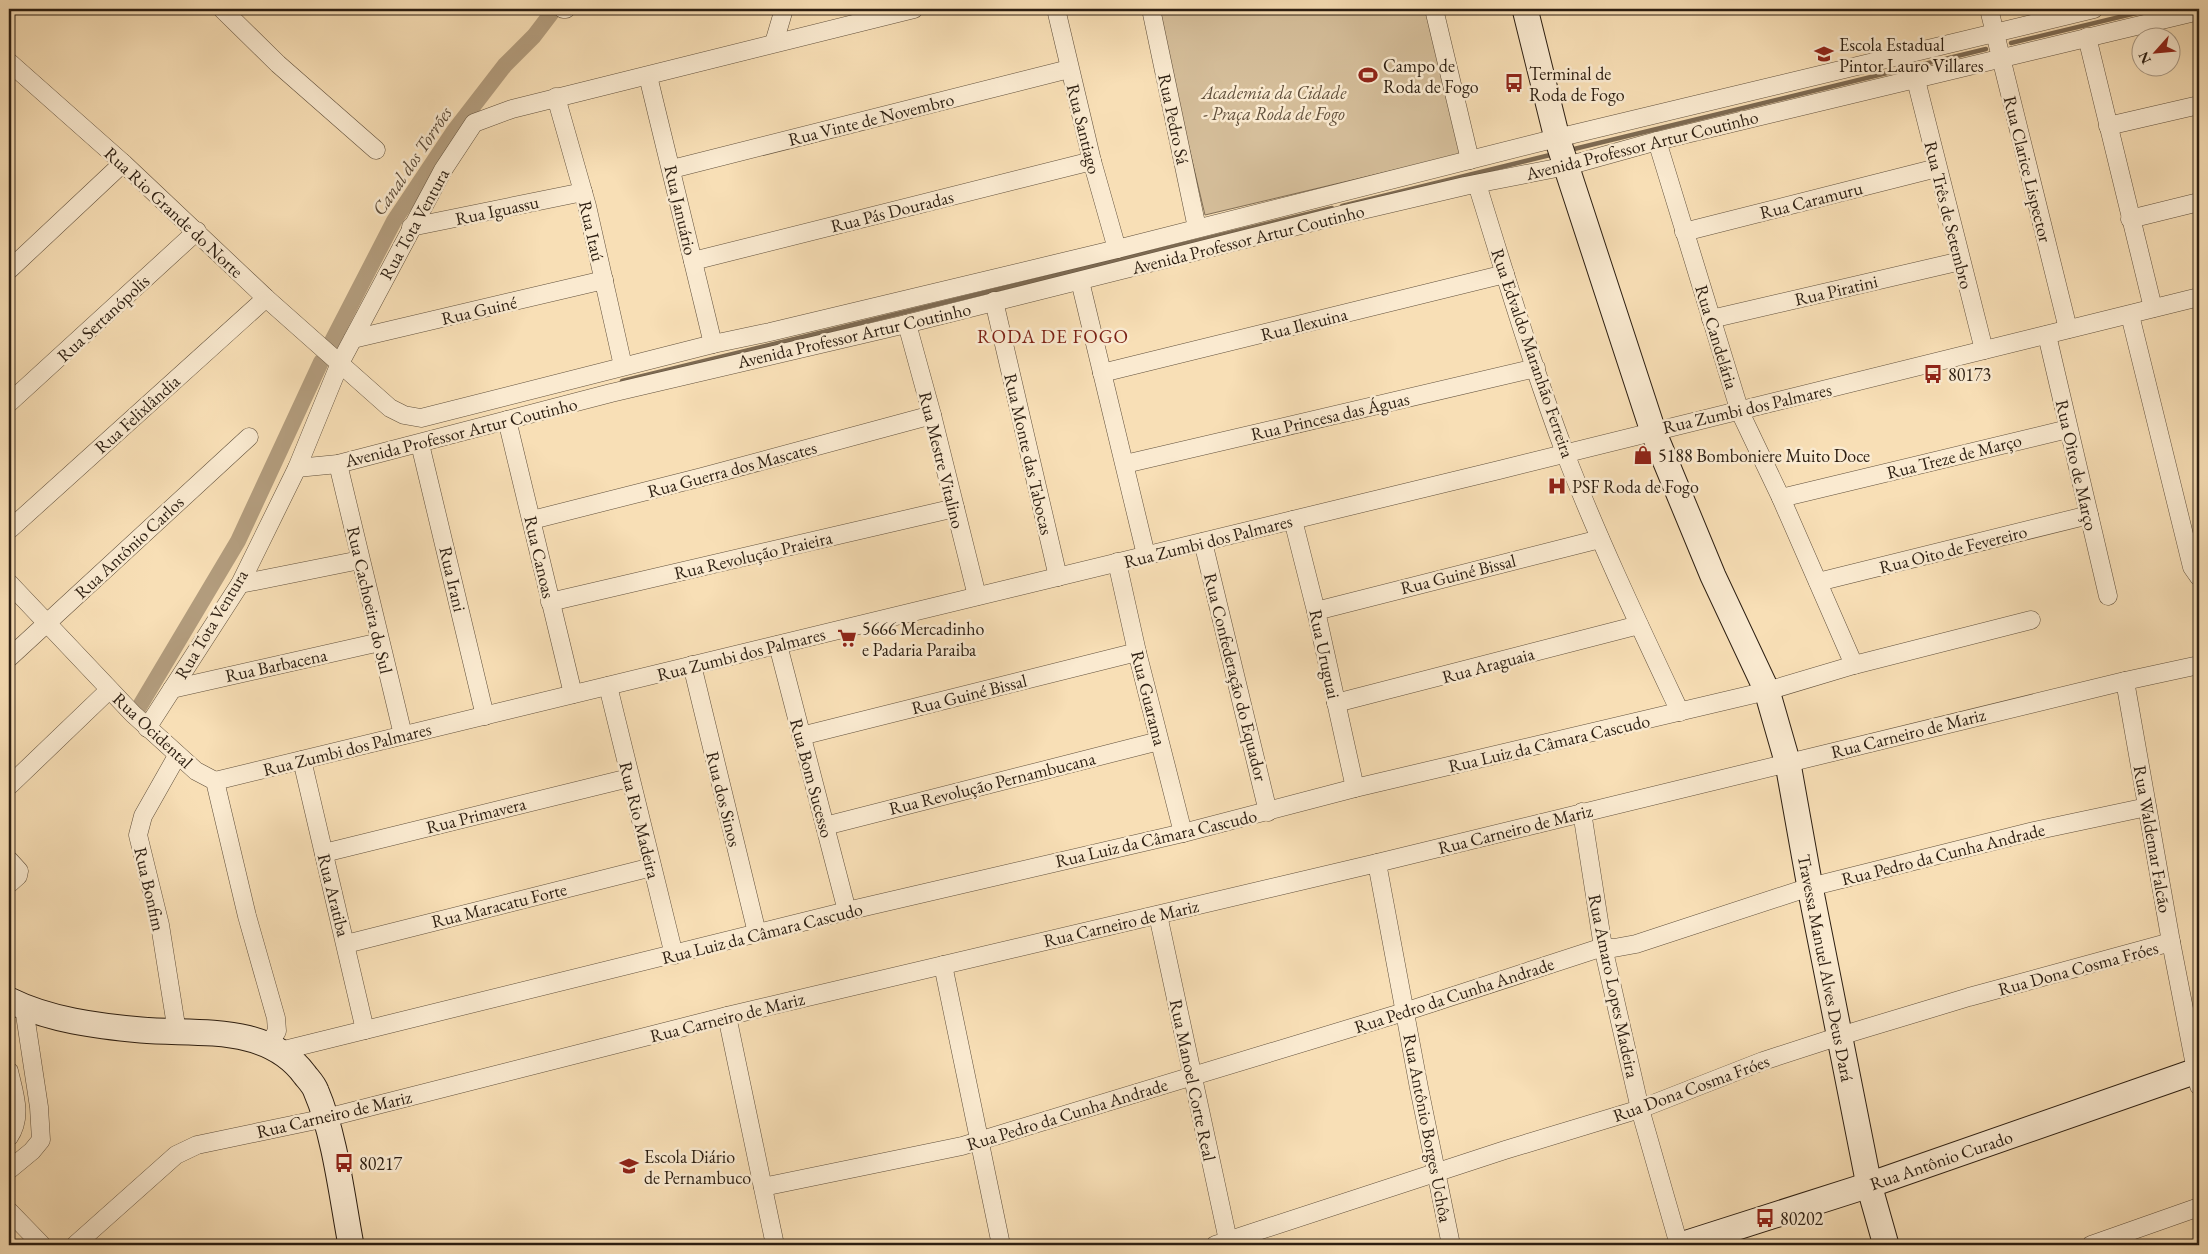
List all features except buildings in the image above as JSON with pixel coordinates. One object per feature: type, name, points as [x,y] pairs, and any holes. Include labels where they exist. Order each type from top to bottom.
[{"type":"street","points":[[222,9],[278,64],[376,150]]},
{"type":"street","points":[[774,43],[784,9]]},
{"type":"street","name":"Rua Tota Ventura","points":[[147,728],[240,584],[297,468],[340,363],[411,227],[443,170],[474,123],[512,109],[556,97],[648,76],[914,9]]},
{"type":"street","name":"Rua Santiago","points":[[1056,9],[1092,161],[1117,249]]},
{"type":"street","name":"Rua Pedro Sá","points":[[1150,9],[1197,228]]},
{"type":"street","points":[[1434,9],[1470,160]]},
{"type":"street","name":"Travessa Manuel Alves Deus Dará","points":[[1526,9],[1566,166],[1653,431],[1713,576],[1767,691],[1788,764],[1810,887],[1869,1185],[1886,1245]]},
{"type":"street","name":"Rua Clarice Lispector","points":[[1989,9],[2068,330]]},
{"type":"street","name":"Avenida Professor Artur Coutinho","points":[[340,363],[390,408],[404,415],[421,418],[623,366],[1117,249],[1558,138],[2085,10]]},
{"type":"street","name":"Avenida Professor Artur Coutinho","points":[[297,468],[338,464],[698,372],[907,324],[1341,215],[1566,166],[1656,141],[2199,11]]},
{"type":"street","points":[[2087,37],[2153,308]]},
{"type":"street","name":"Rua Rio Grande do Norte","points":[[9,62],[123,163],[266,298],[340,363]]},
{"type":"street","name":"Rua Vinte de Novembro","points":[[672,169],[1069,70]]},
{"type":"street","name":"Rua Januário","points":[[648,76],[713,344]]},
{"type":"street","name":"Rua Três de Setembro","points":[[1916,80],[1984,350]]},
{"type":"street","name":"Rua Itaú","points":[[556,97],[583,192],[623,366]]},
{"type":"street","points":[[2108,126],[2199,105]]},
{"type":"street","name":"Rua Candelária","points":[[1656,141],[1740,412],[1781,498],[1854,664]]},
{"type":"street","name":"Rua Pás Douradas","points":[[693,261],[1092,161]]},
{"type":"street","points":[[9,270],[123,163]]},
{"type":"street","name":"Rua Caramuru","points":[[1684,232],[1937,168]]},
{"type":"street","name":"Rua Edvaldo Maranhão Ferreira","points":[[1477,184],[1565,453],[1600,539],[1680,712]]},
{"type":"street","name":"Rua Iguassu","points":[[411,227],[583,192]]},
{"type":"street","points":[[2130,219],[2199,202]]},
{"type":"street","name":"Rua Sertanópolis","points":[[9,403],[197,231]]},
{"type":"street","name":"Rua Piratini","points":[[1711,319],[1961,261]]},
{"type":"street","name":"Rua Ilexuina","points":[[1102,373],[1505,274]]},
{"type":"street","name":"Rua Guiné","points":[[353,339],[604,280]]},
{"type":"street","points":[[1080,281],[1146,555]]},
{"type":"street","name":"Rua Zumbi dos Palmares","points":[[215,781],[1653,431],[1740,412],[2199,297]]},
{"type":"street","name":"Rua Felixlândia","points":[[9,530],[266,298]]},
{"type":"street","name":"Rua Monte das Tabocas","points":[[994,301],[1058,577]]},
{"type":"street","points":[[2130,315],[2192,567],[2199,577]]},
{"type":"street","name":"Rua Mestre Vitalino","points":[[907,324],[977,596]]},
{"type":"street","name":"Rua Oito de Março","points":[[2047,335],[2108,596]]},
{"type":"street","name":"Rua Princesa das Águas","points":[[1125,464],[1536,368]]},
{"type":"street","name":"Rua Guerra dos Mascates","points":[[532,520],[932,416]]},
{"type":"street","name":"Rua Canoas","points":[[507,420],[573,694]]},
{"type":"street","name":"Rua Treze de Março","points":[[1781,498],[2068,428]]},
{"type":"street","name":"Rua Antônio Carlos","points":[[9,658],[249,436]]},
{"type":"street","name":"Rua Irani","points":[[420,444],[485,716]]},
{"type":"street","name":"Rua Cachoeira do Sul","points":[[338,464],[403,735]]},
{"type":"street","name":"Rua Revolução Praieira","points":[[550,602],[955,508]]},
{"type":"street","name":"Rua Oito de Fevereiro","points":[[1818,582],[2089,516]]},
{"type":"street","name":"Rua Uruguai","points":[[1293,520],[1316,611],[1356,788]]},
{"type":"street","name":"Rua Guiné Bissal","points":[[1316,611],[1600,539]]},
{"type":"street","name":"Rua Confederação do Equador","points":[[1203,542],[1268,812]]},
{"type":"street","points":[[240,584],[360,560]]},
{"type":"street","name":"Rua Guarama","points":[[1118,562],[1137,652],[1183,833]]},
{"type":"street","name":"Rua Ocidental","points":[[9,583],[147,728],[196,771],[215,781]]},
{"type":"street","name":"Rua Luiz da Câmara Cascudo","points":[[274,1048],[364,1030],[847,912],[1183,833],[1356,788],[1767,691],[1854,664],[2031,620]]},
{"type":"street","name":"Rua Araguaia","points":[[1336,703],[1639,626]]},
{"type":"street","name":"Rua Barbacena","points":[[172,688],[380,642]]},
{"type":"street","name":"Rua Bom Sucesso","points":[[778,644],[847,912]]},
{"type":"street","name":"Rua Guiné Bissal","points":[[801,736],[1137,652]]},
{"type":"street","name":"Rua dos Sinos","points":[[692,665],[757,934]]},
{"type":"street","name":"Rua Carneiro de Mariz","points":[[75,1245],[167,1162],[184,1151],[213,1142],[326,1118],[727,1016],[1377,863],[1582,812],[1788,764],[2125,680],[2199,665]]},
{"type":"street","name":"Rua Waldemar Falcão","points":[[2125,680],[2171,942],[2198,1076]]},
{"type":"street","name":"Rua Rio Madeira","points":[[608,686],[629,778],[674,954]]},
{"type":"street","points":[[9,786],[109,690]]},
{"type":"street","name":"Rua Revolução Pernambucana","points":[[825,826],[1159,741]]},
{"type":"street","name":"Rua Bonfim","points":[[177,756],[143,816],[138,835],[160,925],[177,1032]]},
{"type":"street","name":"Rua Aratiba","points":[[302,760],[346,944],[364,1030]]},
{"type":"street","name":"Rua Primavera","points":[[324,854],[629,778]]},
{"type":"street","points":[[215,781],[247,916],[276,1018],[277,1031],[274,1048]]},
{"type":"street","name":"Rua Pedro da Cunha Andrade","points":[[763,1187],[944,1151],[1404,1012],[1603,947],[1614,948],[1636,944],[1810,887],[2034,831],[2147,807]]},
{"type":"street","name":"Rua Amaro Lopes Madeira","points":[[1582,812],[1603,947],[1640,1109],[1680,1245]]},
{"type":"street","points":[[9,860],[19,871],[18,876],[9,884]]},
{"type":"street","name":"Rua Antônio Borges Uchôa","points":[[1377,863],[1404,1012],[1451,1245]]},
{"type":"street","name":"Rua Maracatu Forte","points":[[346,944],[652,867]]},
{"type":"street","name":"Rua Manoel Corte Real","points":[[1158,915],[1192,1076],[1224,1244]]},
{"type":"street","name":"Rua Dona Cosma Fróes","points":[[1224,1244],[1437,1173],[1640,1109],[1763,1061],[1840,1036],[1969,997],[2171,942]]},
{"type":"street","points":[[943,965],[1001,1245]]},
{"type":"street","points":[[9,1170],[41,1140],[39,1107],[16,1004],[83,1023],[177,1032],[216,1032],[246,1038],[274,1048],[299,1067],[315,1088],[326,1118],[351,1245]]},
{"type":"street","points":[[727,1016],[775,1245]]},
{"type":"street","points":[[9,1071],[17,1112],[14,1130],[9,1137]]},
{"type":"street","name":"Rua Antônio Curado","points":[[1680,1245],[1869,1185],[2198,1076]]},
{"type":"street","points":[[2091,1245],[2199,1207]]},
{"type":"street","points":[[9,1211],[42,1245]]},
{"type":"green space","name":"Academia da Cidade - Praça Roda de Fogo","points":[[1156,9],[1428,9],[1462,154],[1205,215]]},
{"type":"waterway","points":[[2011,43],[2153,9]]},
{"type":"waterway","name":"Canal dos Torrões","points":[[328,349],[394,221],[454,131],[505,65],[534,36],[553,11]]},
{"type":"waterway","points":[[1574,149],[1986,49]]},
{"type":"waterway","points":[[1342,206],[1550,155]]},
{"type":"waterway","points":[[622,381],[1332,208]]},
{"type":"waterway","points":[[138,709],[238,541],[321,362]]},
{"type":"place","name":"Escola Estadual Pintor Lauro Villares","points":[[1824,54]]},
{"type":"place","name":"Campo de Roda de Fogo","points":[[1368,75]]},
{"type":"place","name":"Terminal de Roda de Fogo","points":[[1514,83]]},
{"type":"place","name":"80173","points":[[1933,374]]},
{"type":"place","name":"5188 Bomboniere Muito Doce","points":[[1643,455]]},
{"type":"place","name":"PSF Roda de Fogo","points":[[1557,486]]},
{"type":"place","name":"5666 Mercadinho e Padaria Paraiba","points":[[847,638]]},
{"type":"place","name":"80217","points":[[344,1163]]},
{"type":"place","name":"Escola Diário de Pernambuco","points":[[629,1166]]},
{"type":"place","name":"80202","points":[[1765,1218]]},
{"type":"district","name":"RODA DE FOGO","points":[[1053,336]]}]
